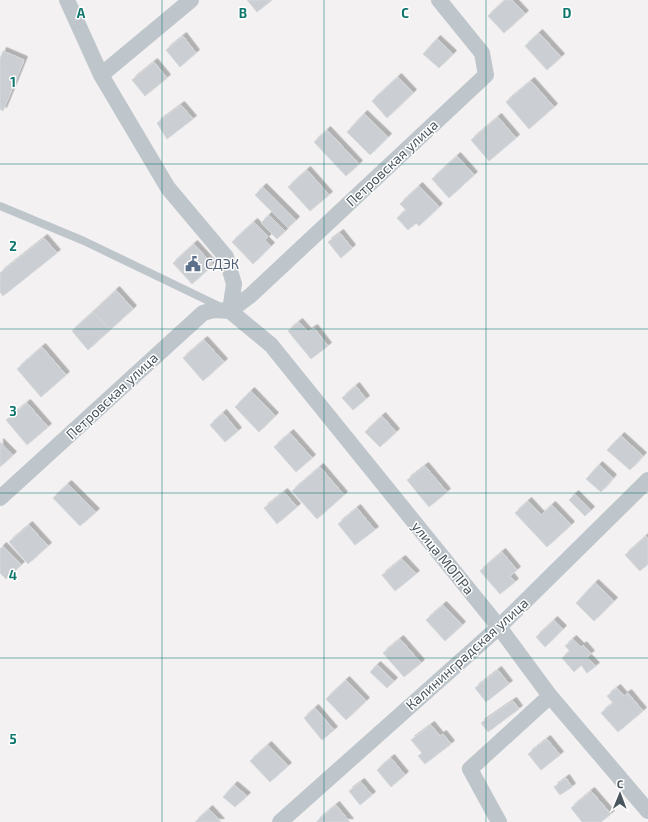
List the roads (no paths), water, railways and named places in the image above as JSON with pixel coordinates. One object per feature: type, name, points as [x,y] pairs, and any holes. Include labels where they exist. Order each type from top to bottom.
[{"type":"street","points":[[67,0],[101,75],[168,188],[226,258],[234,284],[230,312]]},
{"type":"street","points":[[101,75],[191,0]]},
{"type":"street","name":"Петровская улица","points":[[0,498],[203,313],[214,310],[230,312],[251,295],[486,75],[482,53],[439,0]]},
{"type":"street","name":"улица МОПРа","points":[[230,312],[271,345],[499,627],[550,696],[645,800]]},
{"type":"street","name":"Калининградская улица","points":[[280,822],[499,627],[648,480]]},
{"type":"street","points":[[499,822],[470,769],[550,696]]},
{"type":"lane","points":[[0,206],[84,241],[230,312]]},
{"type":"place","name":"СДЭК","points":[[193,264]]}]
